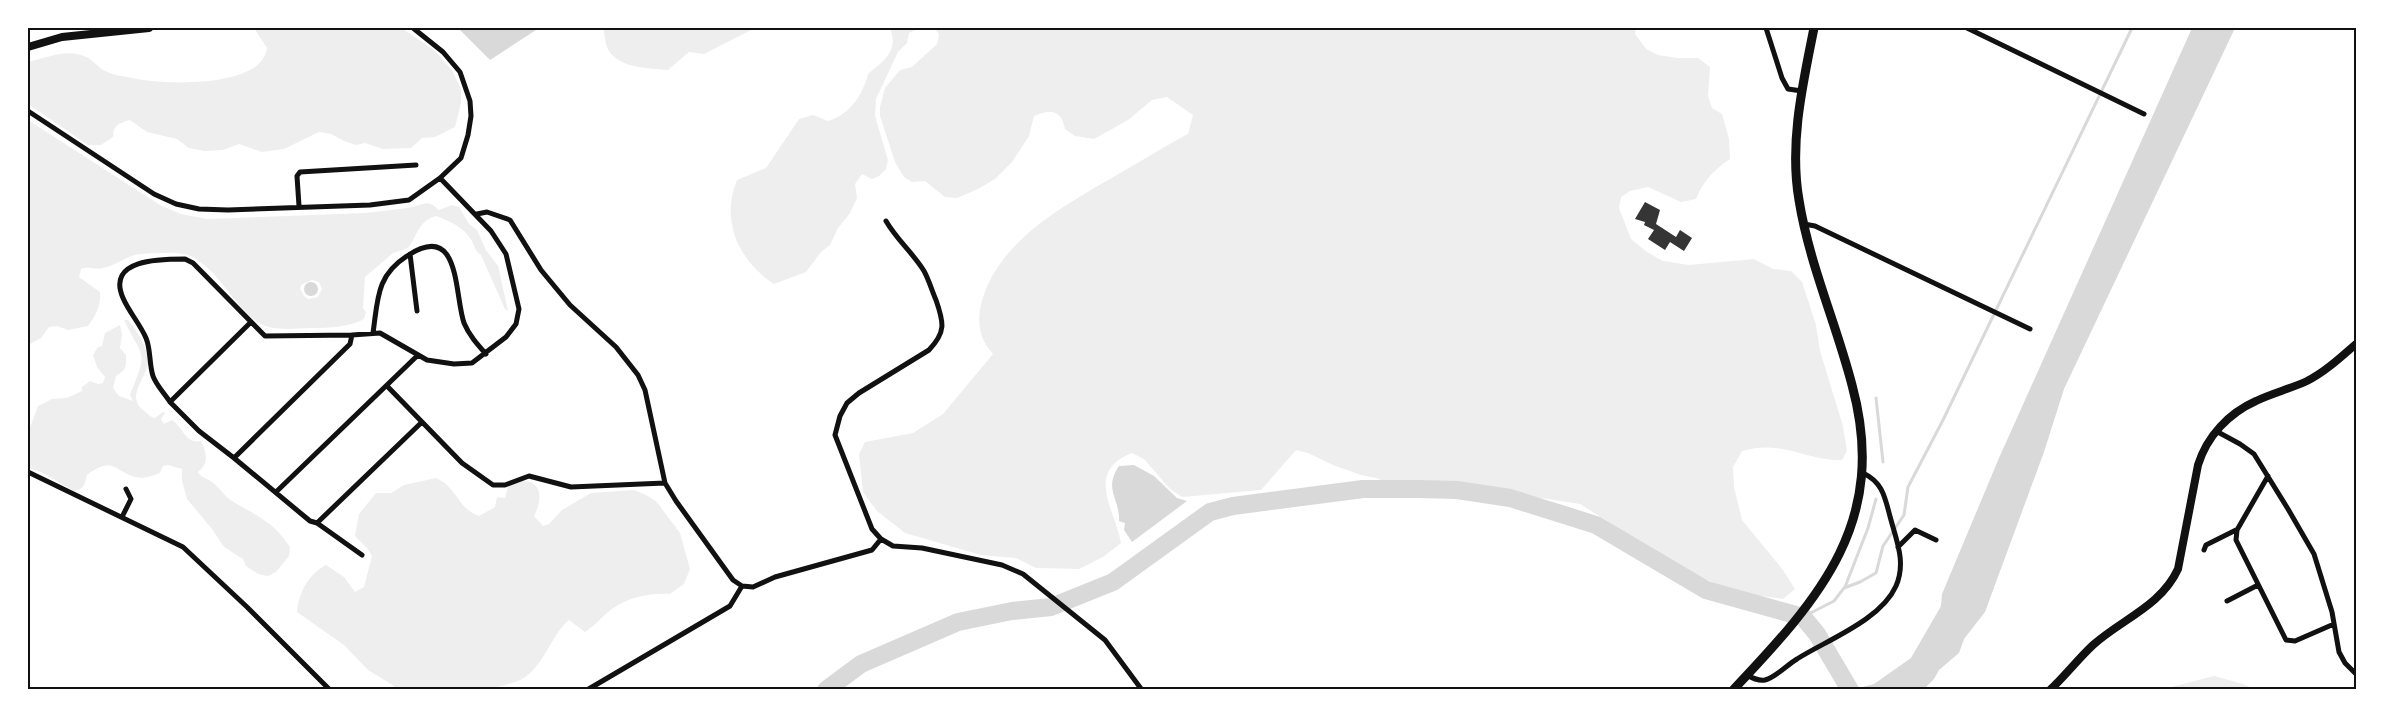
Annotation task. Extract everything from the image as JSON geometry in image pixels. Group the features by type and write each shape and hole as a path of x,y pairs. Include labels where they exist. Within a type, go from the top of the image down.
{"main road":[{"path":"29,45 62,37 149,28"},
{"path":"1733,690 1812,599 1843,549 1854,520 1863,473 1861,425 1852,385 1798,198 1796,144 1802,91 1814,28"},
{"path":"2050,690 2094,645 2148,605 2171,584 2178,569 2202,451 2216,431 2240,410 2257,400 2309,380 2356,344"}],"street":[{"path":"28,111 146,189 176,204 199,209 228,210 370,205 409,200 440,178 461,158 468,135 470,101 466,84 454,64 413,28"},
{"path":"1766,28 1782,78 1788,88 1802,91"},
{"path":"1966,28 2144,114"},
{"path":"299,206 297,176 300,172 416,165"},
{"path":"362,555 317,523 310,521 199,431 170,402 154,378 150,347 146,336 119,288 119,279 124,271 132,265 185,259 193,263 250,323 265,336 373,333 388,336 417,356 438,363 472,363 512,332 519,309 506,254 499,241 477,214 440,178"},
{"path":"477,214 487,212 510,220 541,270 570,306 616,347 638,375 646,390 665,483 733,580 742,586 753,586 775,577 872,550 881,539"},
{"path":"886,221 894,236 923,271 943,320 942,330 937,342 929,350 859,393 847,403 840,416 835,436 872,529 881,539 893,546 922,548 1012,568 1023,574 1110,646 1142,690"},
{"path":"1804,224 1815,226 2030,329"},
{"path":"373,333 378,294 383,279 394,265 410,254 424,248 435,248 451,259 464,321 471,336 486,354"},
{"path":"410,254 417,311"},
{"path":"170,402 250,323"},
{"path":"234,458 350,344 352,335"},
{"path":"276,492 417,356"},
{"path":"387,386 462,463 494,485 506,485 529,476 571,487 665,483"},
{"path":"317,523 422,422"},
{"path":"2216,431 2254,454 2314,554 2334,624 2339,652 2345,663 2356,674"},
{"path":"28,472 183,547 247,606 330,690"},
{"path":"1747,675 1755,679 1765,680 1807,652 1868,617 1890,596 1898,583 1901,569 1898,547 1880,486 1875,479 1863,473"},
{"path":"2268,476 2236,530 2236,540 2288,642 2295,642 2334,624"},
{"path":"122,517 131,499 126,489"},
{"path":"1898,547 1915,530 1936,540"},
{"path":"2204,550 2206,545 2236,530"},
{"path":"587,690 730,606 742,586"},
{"path":"2227,601 2258,586"}],"shaded area":[{"path":"254,28 403,29 434,50 452,70 461,89 461,103 455,127 435,137 422,138 411,148 383,149 365,143 356,145 331,134 319,132 284,149 262,152 239,144 223,150 205,151 189,148 177,139 147,132 130,120 117,125 113,137 101,145 88,145 28,104 28,62 58,54 70,53 86,57 105,71 113,74 142,80 184,82 229,78 247,71 261,62 267,48"},
{"path":"458,28 539,28 490,60"},
{"path":"603,28 755,28 704,54 689,52 668,70 644,68 628,64 614,57 608,49"},
{"path":"890,28 919,28 909,33 907,43 898,52 876,99 875,116 888,160 886,169 879,176 872,179 862,174 855,184 857,198 850,213 838,228 830,245 821,252 806,272 774,284 751,264 742,252 736,239 732,225 731,210 732,195 737,180 766,168 799,119 813,115 828,121 849,109 859,97 868,74 888,55 893,43"},
{"path":"935,28 1636,28 1635,34 1646,49 1658,55 1677,58 1698,58 1710,67 1708,96 1712,108 1722,114 1729,139 1730,159 1710,176 1702,186 1696,199 1681,202 1648,187 1630,191 1621,197 1619,208 1631,239 1647,252 1663,261 1689,265 1754,259 1773,269 1791,271 1802,282 1816,325 1820,351 1843,426 1847,451 1842,460 1770,447 1757,448 1742,451 1733,467 1734,487 1742,520 1783,570 1795,589 1783,599 1738,593 1690,573 1580,504 1444,483 1395,485 1361,475 1308,453 1296,450 1261,490 1182,497 1170,489 1144,459 1132,453 1118,461 1109,470 1106,481 1109,505 1121,543 1103,557 1079,569 1036,568 1016,558 981,555 905,533 877,511 863,492 859,454 865,442 913,433 943,414 993,354 982,336 979,321 980,311 991,279 1003,260 1018,243 1055,213 1095,187 1188,134 1193,115 1167,97 1152,100 1128,120 1094,139 1075,136 1065,129 1058,114 1045,112 1034,116 1029,136 1012,162 995,179 957,198 945,197 925,181 912,182 904,177 895,162 880,116 880,107 885,88 900,70 912,67 937,44 939,35"},
{"path":"2192,28 2235,28 2064,389 2044,452 1985,612 1964,639 1959,653 1939,670 1934,679 1924,689 1842,689 1823,652 1831,647 1844,670 1859,688 1874,684 1911,658 1941,606 1942,594 1999,458"},
{"path":"28,120 160,205 181,214 207,219 365,213 408,208 427,203 439,210 452,205 459,207 469,224 477,230 486,250 498,266 508,311 505,309 481,255 476,250 469,236 457,226 436,216 425,221 408,248 393,253 365,277 363,308 366,312 364,319 352,324 292,329 278,329 265,326 249,315 217,277 199,261 184,254 146,254 131,256 103,268 81,269 79,277 100,292 99,306 91,322 88,326 68,330 57,326 49,327 41,338 28,345","holes":["312,280 319,282 322,289 318,297 308,299 304,296 300,289 301,285"]},
{"path":"311,282 316,284 318,289 316,294 311,296 306,294 304,289 306,284"},
{"path":"124,320 128,320 138,334 148,356 147,368 137,392 138,404 150,416 155,418 163,412 165,413 161,419 164,424 172,420 188,438 201,441 206,458 202,469 198,472 199,474 215,484 229,499 271,525 283,538 290,547 289,556 276,572 268,576 258,574 246,566 243,559 224,547 187,499 182,481 182,469 168,465 163,466 160,473 141,478 126,474 110,466 104,466 87,475 84,486 74,491 43,473 28,467 28,433 38,406 52,399 67,398 82,391 82,387 90,381 98,384 103,383 105,377 97,367 93,355 98,347 102,346 105,333 120,325 122,335 120,348 126,355 126,366 116,376 113,388 119,396 133,401 130,395 139,370 141,356"},
{"path":"1134,465 1154,476 1177,498 1187,501 1132,542 1124,530 1125,523 1119,521 1112,481 1119,466"},
{"path":"436,478 449,487 466,508 479,516 495,507 497,497 505,498 508,487 516,480 532,483 538,489 539,494 539,503 534,516 543,526 549,524 562,510 591,493 634,490 656,501 680,533 690,569 684,584 670,594 647,595 625,601 612,609 585,632 569,620 558,632 534,669 516,682 484,689 396,689 368,670 344,645 297,612 298,605 302,591 309,579 326,565 344,577 355,592 364,587 372,556 355,536 359,514 376,493 391,493 404,485"},
{"path":"2214,676 2254,689 2164,689"}],"building":[{"path":"1645,202 1660,210 1656,224 1676,237 1680,230 1692,238 1684,251 1670,242 1665,250 1648,239 1654,230 1644,225 1645,222 1635,219"}],"waterway":[{"path":"1803,617 1834,601 1844,588 1876,573 1883,546 1904,515 1908,487 1943,420 2132,28"},
{"path":"1876,398 1883,462"},
{"path":"826,690 861,664 958,622 1012,611 1051,607 1113,582 1210,512 1233,506 1363,489 1457,490 1510,498 1596,525 1706,590 1803,617 1817,634 1850,690"},
{"path":"1845,587 1868,528 1876,499"}]}
